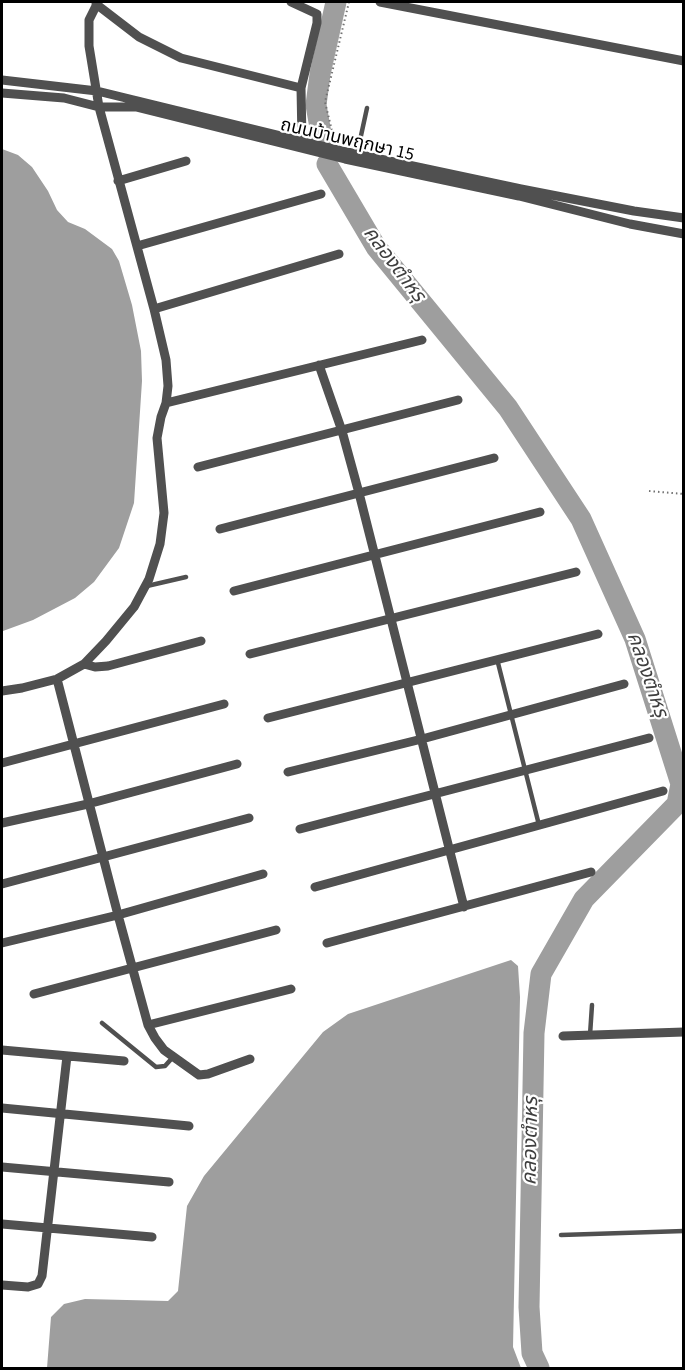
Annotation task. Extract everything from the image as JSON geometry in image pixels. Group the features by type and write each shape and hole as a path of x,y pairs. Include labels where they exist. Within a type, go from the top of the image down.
{"street":[{"path":"291,2 317,14 317,23 301,88 302,141"},
{"path":"380,2 684,61"},
{"path":"2,691 57,679 84,664 134,607 160,544 164,513 157,438 168,386 166,360 99,107 89,46 89,20 97,3 139,37 181,58 301,88"},
{"name":"ถนนบ้านพฤกษา 15","path":"2,80 98,90 334,149 634,211 684,218"},
{"name":"ถนนบ้านพฤกษา 15","path":"2,93 64,99 99,107 136,107 345,159 519,196 630,224 684,234"},
{"path":"118,181 186,162"},
{"path":"137,246 321,194"},
{"path":"630,224 634,211"},
{"path":"154,309 339,254"},
{"path":"166,403 422,340"},
{"path":"319,365 342,431 359,493 464,907"},
{"path":"198,467 458,400"},
{"path":"220,529 494,458"},
{"path":"234,591 540,512"},
{"path":"250,654 576,572"},
{"path":"268,718 598,634"},
{"path":"84,664 95,667 108,666 201,641"},
{"path":"57,679 75,744 88,804 148,1025 164,1050 199,1075 250,1059"},
{"path":"288,772 422,739 624,684"},
{"path":"2,764 224,704"},
{"path":"300,829 649,738"},
{"path":"2,823 88,804 237,764"},
{"path":"315,887 663,791"},
{"path":"2,884 249,818"},
{"path":"327,943 591,872"},
{"path":"2,943 118,915 263,874"},
{"path":"34,993 276,930"},
{"path":"148,1025 291,989"},
{"path":"562,1036 684,1032"},
{"path":"2,1050 124,1061"},
{"path":"2,1285 28,1287 38,1284 42,1276 67,1056"},
{"path":"2,1108 189,1125"},
{"path":"2,1167 169,1182"},
{"path":"2,1224 152,1237"}],"lane":[{"path":"357,154 367,108"},
{"path":"144,587 186,577"},
{"path":"497,659 540,826"},
{"path":"590,1035 592,1005"},
{"path":"102,1023 156,1067 165,1066 173,1058"},
{"path":"561,1235 684,1231"}],"path":[{"path":"334,149 325,102 349,2"},
{"path":"649,491 684,494"}],"shaded area":[{"path":"2,149 18,155 32,167 57,210 68,222 85,229 112,249 119,261 132,305 141,351 142,381 134,503 119,548 94,582 75,598 33,620 3,631 2,630"},
{"path":"511,960 518,966 520,997 513,1347 521,1368 47,1368 51,1317 64,1304 85,1299 168,1301 178,1291 187,1206 204,1176 323,1032 348,1014"}],"waterway":[{"name":"คลองตำหรุ","path":"322,139 316,105 320,74 336,2"},
{"name":"คลองตำหรุ","path":"327,164 376,247 508,408 581,519 635,639 681,784 677,804 584,899 541,974 534,1033 529,1307 532,1353 539,1368"}]}
